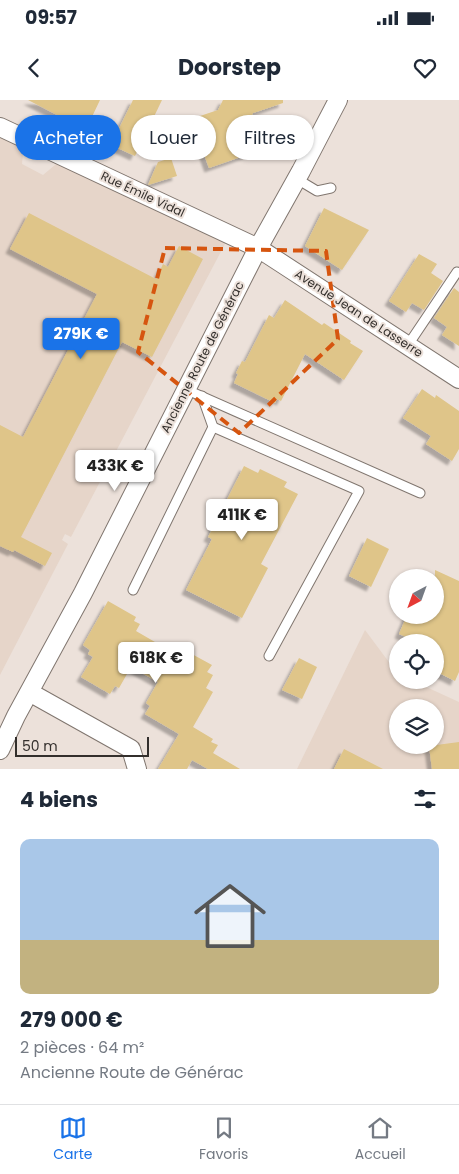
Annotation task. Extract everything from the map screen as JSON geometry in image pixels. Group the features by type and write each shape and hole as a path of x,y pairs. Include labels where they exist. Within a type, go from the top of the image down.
{"street":[{"name":"Ancienne Route de Générac","path":"0,750 33,694 185,389 338,100"},
{"name":"Rue Émile Vidal","path":"0,127 258,248"},
{"name":"Avenue Jean de Lasserre","path":"258,248 459,379"},
{"path":"33,694 131,749 137,769"}],"lane":[{"path":"297,179 317,191 331,188"},
{"path":"408,345 457,272"},
{"path":"185,389 420,493"},
{"path":"133,590 212,427 202,396"},
{"path":"212,427 359,491 269,656"}],"highlighted area":[{"path":"165,248 326,251 338,339 239,433 138,352"}],"shaded area":[{"path":"0,133 15,140 15,160 22,160 22,164 43,175 61,160 227,240 71,537 65,534 62,540 68,544 0,675"},
{"path":"365,630 389,662 389,689 431,689 459,702 459,769 297,769"}],"building":[{"path":"28,100 100,100 93,115 57,115"},
{"path":"133,100 162,100 155,115 131,115 131,154 121,150 121,125"},
{"path":"223,100 283,100 283,103 253,113 252,115 226,115 226,160 232,160 209,168 206,160 216,160 216,115 203,115 218,110"},
{"path":"172,160 177,176 148,185 158,162"},
{"path":"324,208 369,230 342,270 305,246"},
{"path":"29,213 156,279 163,264 168,267 179,246 203,259 152,357 122,342 21,537 52,553 45,566 14,550 13,552 0,546 0,425 23,437 97,294 10,249"},
{"path":"419,254 437,264 431,273 443,281 424,310 412,303 406,312 389,301"},
{"path":"454,288 459,292 459,346 442,335 447,327 434,318"},
{"path":"285,300 322,325 324,323 363,351 344,380 305,354 281,401 277,399 275,403 234,383 238,374 236,373 242,361 245,362 269,315 274,318"},
{"path":"422,389 435,398 436,395 459,411 459,449 452,461 426,444 431,436 403,418"},
{"path":"244,466 258,473 260,469 287,482 284,487 298,494 261,564 268,568 242,618 186,590 212,539 208,537"},
{"path":"367,538 389,549 371,587 349,576"},
{"path":"444,574 459,581 459,672 455,681 444,676 444,634 399,634 403,624 444,624"},
{"path":"108,601 136,617 134,621 140,624 136,631 186,660 190,653 212,665 207,672 213,675 206,688 213,692 193,727 213,739 211,742 218,745 213,753 240,769 208,769 192,760 187,769 158,769 179,734 145,714 150,706 146,703 158,682 131,667 119,688 115,686 110,694 81,677 93,657 88,654 90,650 83,645"},
{"path":"299,658 317,667 302,699 282,690"},
{"path":"459,742 459,769 432,769 430,754 444,754 444,744"},
{"path":"344,749 383,769 334,769"}]}
